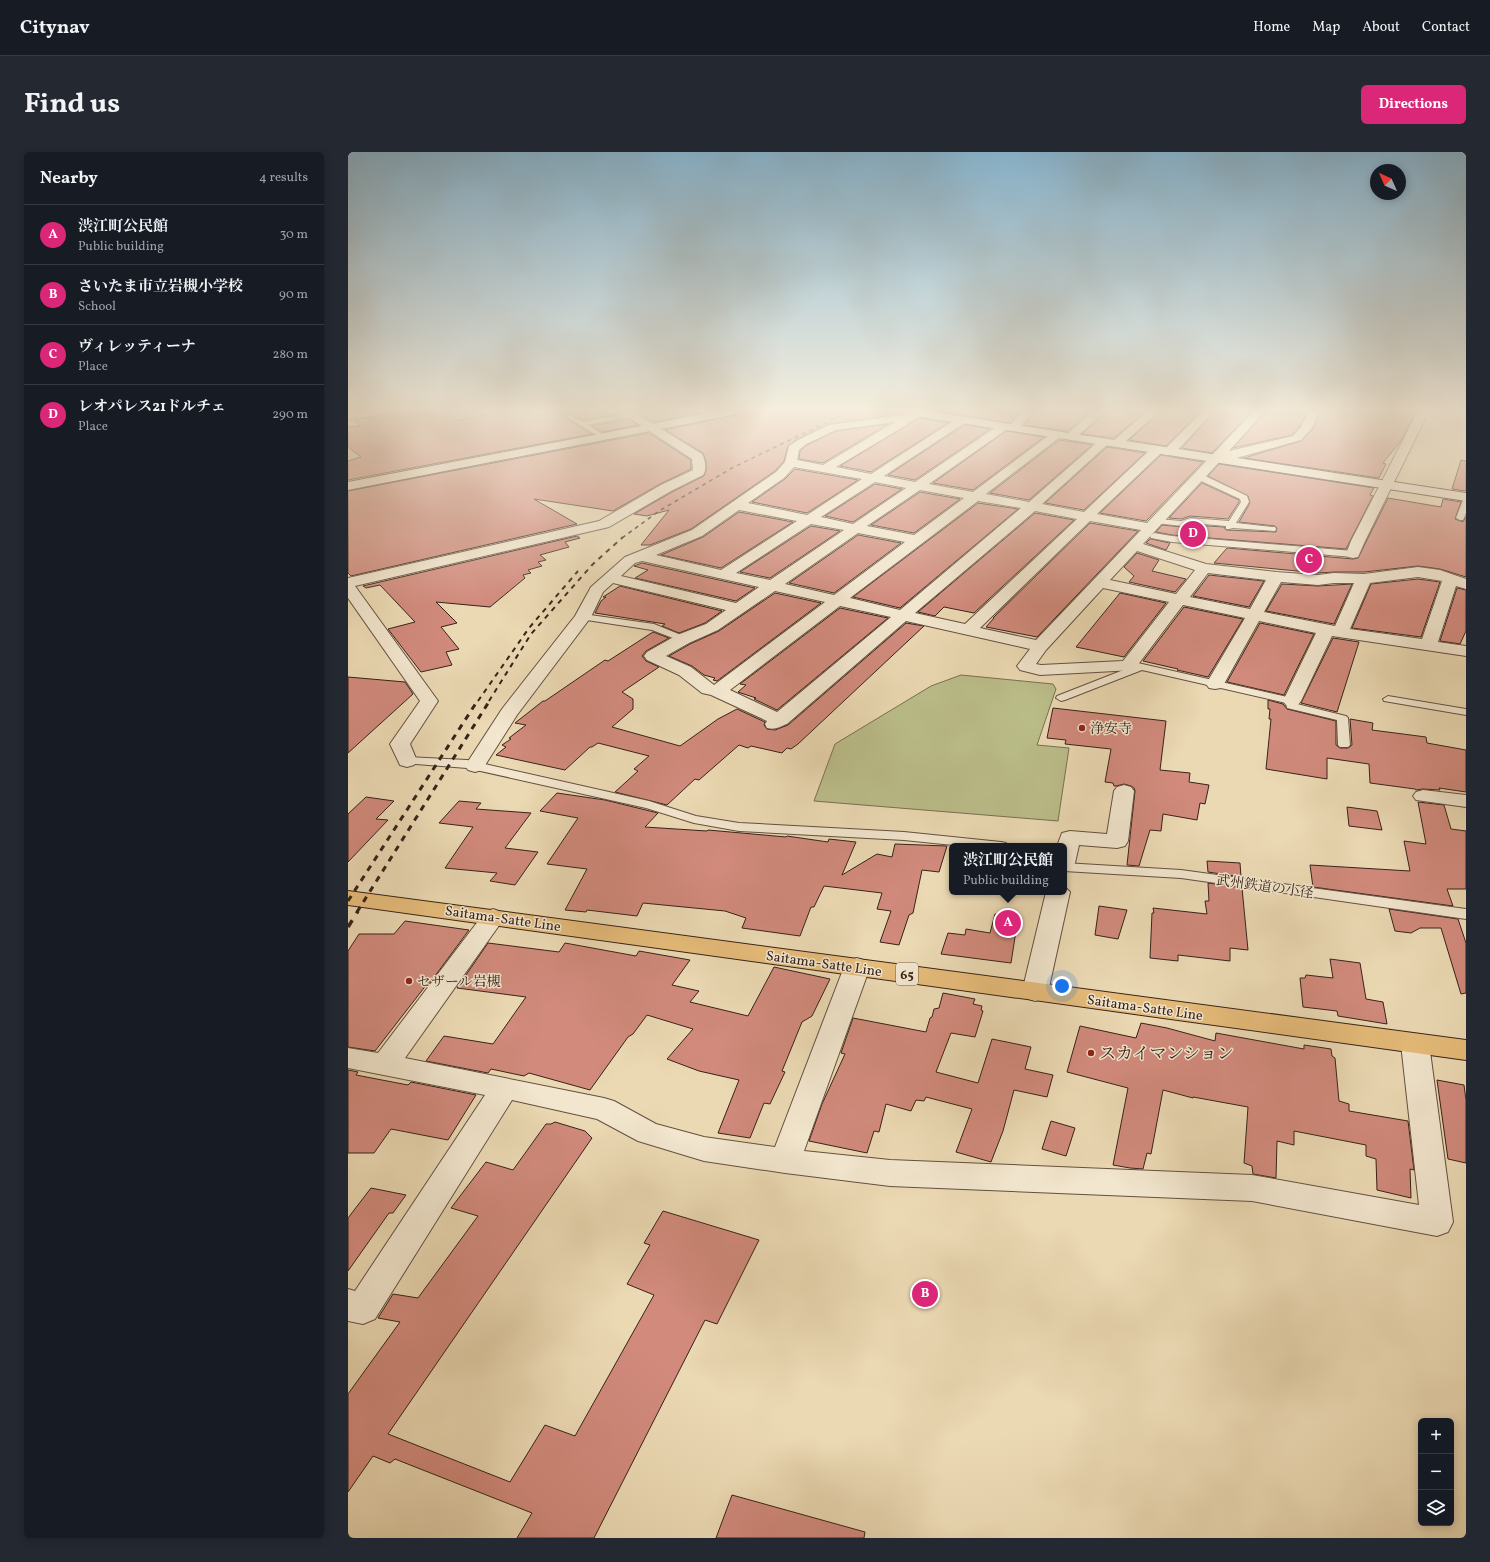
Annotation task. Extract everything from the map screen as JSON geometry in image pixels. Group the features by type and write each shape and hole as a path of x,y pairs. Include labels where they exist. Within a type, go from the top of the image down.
{"main road":[{"name":"Saitama-Satte Line","path":"348,898 1466,1050"}],"street":[{"path":"348,486 402,476"},
{"path":"348,583 604,524 666,488 691,476"},
{"path":"475,766 509,713 583,617 596,590 630,560 697,533 779,476"},
{"path":"861,476 973,497 1155,528"},
{"path":"723,575 878,476"},
{"path":"933,476 712,627 683,639 653,656 685,671 708,689 717,691 777,722 1031,507 1070,476"},
{"path":"717,691 1002,476"},
{"path":"968,630 1087,517 1135,476"},
{"path":"1198,476 1155,528 1135,546 1040,646 1026,666 1040,670 1135,666 1180,600 1204,568"},
{"path":"1331,476 1466,497"},
{"path":"1353,554 1358,541 1393,476"},
{"path":"736,505 916,540"},
{"path":"1135,546 1204,568 1276,577 1318,580 1334,578 1364,579 1418,572 1459,581 1428,645"},
{"path":"641,556 1040,646"},
{"path":"1215,684 1256,616 1276,577"},
{"path":"610,578 740,608"},
{"path":"1292,701 1364,579"},
{"path":"1100,583 1333,632 1466,651"},
{"path":"348,587 429,701 400,744 407,761"},
{"path":"1067,850 1070,838 1117,841 1124,791"},
{"path":"1423,796 1466,801"},
{"path":"1035,992 1057,895"},
{"path":"385,1065 493,917"},
{"path":"785,1161 857,967"},
{"path":"348,1058 505,1088 604,1109 648,1133 704,1149 785,1161 890,1173 1252,1188 1437,1222 1414,1044"},
{"path":"348,1305 362,1308 505,1088"}],"lane":[{"path":"1198,476 1244,498 1245,502 1230,525"},
{"path":"1460,518 1466,502"},
{"path":"1155,528 1182,524 1190,520 1272,529"},
{"path":"1155,528 1172,539 1353,554"},
{"path":"583,617 654,627 683,639"},
{"path":"1061,698 1135,666 1292,701 1291,706 1342,718 1344,745"},
{"path":"1388,699 1466,712"},
{"path":"407,761 467,764 649,805 694,819 739,827 904,836 972,843"},
{"name":"武州鉄道の小径","path":"1067,858 1466,914"}],"green space":[{"path":"961,675 1053,684 1056,689 1037,745 1069,748 1058,821 814,801 835,744 931,686"}],"building":[{"path":"348,476 371,476 348,480"},
{"path":"428,476 677,476 613,511 534,499 577,524 351,576 348,573 348,491"},
{"path":"704,476 768,476 691,529 650,545 641,545 669,510 647,516 634,514 672,492"},
{"path":"788,476 833,476 858,480 807,513 752,502"},
{"path":"892,476 921,476 915,480"},
{"path":"943,476 992,476 973,490 933,483"},
{"path":"1013,476 1057,476 1029,500 990,493"},
{"path":"1075,476 1121,476 1084,510 1045,503"},
{"path":"1139,476 1190,476 1146,521 1100,513"},
{"path":"1208,476 1294,476 1374,488 1370,495 1373,496 1346,549 1172,535 1156,532 1162,525 1182,527 1191,525 1224,527 1226,530 1276,532 1277,528 1275,526 1239,522 1250,503 1248,496"},
{"path":"1363,476 1380,476 1379,478"},
{"path":"1456,476 1466,476 1466,491 1452,489"},
{"path":"1202,483 1239,500 1228,519 1190,516 1181,519 1169,518"},
{"path":"875,484 902,489 853,522 825,516"},
{"path":"920,492 960,499 914,533 871,525"},
{"path":"1388,498 1441,507 1443,499 1461,502 1455,519 1463,522 1466,517 1466,577 1440,569 1418,566 1364,572 1318,573 1214,563 1227,548 1353,559 1358,558"},
{"path":"978,503 1018,509 900,608 853,597"},
{"path":"739,512 793,522 721,568 661,555 703,537"},
{"path":"1035,513 1074,520 974,613 944,607 935,616 918,612"},
{"path":"1090,523 1138,531 1037,637 986,627 993,618"},
{"path":"811,526 840,531 770,578 740,572"},
{"path":"858,535 901,543 834,593 789,583"},
{"path":"577,536 580,538 565,542 569,547 540,555 546,560 538,562 542,566 528,570 531,573 523,575 525,578 490,607 436,602 457,623 441,627 459,649 446,652 452,665 421,672 388,629 415,622 380,585 366,588 363,586"},
{"path":"1150,539 1170,543 1166,550 1146,543"},
{"path":"1137,553 1159,560 1152,571 1186,579 1175,592 1129,582 1134,576 1124,567"},
{"path":"642,563 755,588 736,601 635,578 648,570 634,566"},
{"path":"1209,575 1264,581 1249,607 1193,596"},
{"path":"1418,579 1440,582 1421,637 1352,628 1371,584"},
{"path":"1282,584 1318,586 1352,584 1334,624 1266,611"},
{"path":"620,586 722,611 705,623 679,633 662,626 665,624 595,613 601,601 606,597 603,597"},
{"path":"1457,588 1466,590 1466,631 1460,644 1440,641"},
{"path":"775,593 821,603 717,681 713,680 715,678 704,675 692,666 669,656 690,644 719,631"},
{"path":"1120,593 1166,603 1124,657 1076,647"},
{"path":"1184,607 1243,619 1208,677 1143,661"},
{"path":"840,608 888,618 777,710 754,699 756,698 738,692 746,685 740,684"},
{"path":"906,623 924,626 798,744 791,749 787,748 782,753 751,746 748,748 739,745 699,780 695,779 667,805 615,792 638,771 634,769 649,756 598,743 590,747 565,770 496,755 506,747 502,745 511,739 509,738 526,725 515,723 543,701 605,660 608,661 653,632 669,638 646,651 642,656 646,661 659,667 622,692 633,699 633,709 612,727 680,746 718,719 737,709 765,722 764,725 767,729 775,730 788,725"},
{"path":"1260,623 1314,634 1284,695 1227,682"},
{"path":"1333,638 1359,642 1337,712 1301,703"},
{"path":"348,677 405,682 413,694 348,753"},
{"path":"1268,700 1283,704 1287,709 1336,721 1336,745 1340,748 1348,748 1352,745 1350,719 1373,723 1372,730 1426,737 1427,743 1466,750 1466,792 1439,788 1440,790 1416,790 1370,783 1369,764 1327,758 1327,779 1266,769 1271,719 1269,719 1270,709 1268,709"},
{"path":"1053,708 1166,721 1160,770 1190,773 1189,782 1209,785 1205,804 1200,803 1197,820 1163,814 1161,831 1150,830 1139,866 1127,865 1135,791 1134,788 1124,784 1114,786 1113,783 1105,782 1111,749 1065,744 1066,740 1047,738"},
{"path":"557,793 605,800 658,813 645,827 787,836 828,842 829,839 856,842 842,875 877,854 892,857 895,844 947,846 939,872 922,870 913,913 909,915 899,945 880,942 891,911 877,909 882,893 824,886 814,907 811,907 800,936 742,928 746,918 725,911 643,903 637,916 587,910 586,912 565,910 587,869 547,864 578,818 540,811"},
{"path":"366,797 394,801 376,819 388,820 348,862 348,814"},
{"path":"459,801 481,803 476,809 531,813 505,848 538,852 515,885 490,881 497,873 445,868 473,827 439,823"},
{"path":"1418,802 1444,805 1451,829 1466,831 1466,889 1447,889 1453,906 1313,887 1310,865 1410,871 1404,841 1426,844"},
{"path":"1347,807 1377,811 1382,830 1349,826"},
{"path":"1207,861 1240,863 1241,877 1208,872"},
{"path":"1208,883 1242,888 1248,950 1230,948 1230,961 1178,955 1178,961 1150,958 1152,913 1154,913 1153,908 1207,914 1205,901 1209,901"},
{"path":"1099,906 1127,910 1118,939 1095,935"},
{"path":"1389,909 1458,919 1466,943 1466,993 1461,994 1441,928 1420,928 1411,933 1395,931"},
{"path":"995,914 1018,918 1011,963 941,954 948,933 965,935 966,929 990,933"},
{"name":"セザール岩槻","path":"405,921 469,930 429,984 427,984 375,1051 348,1047 348,951 359,934 394,934"},
{"path":"488,943 559,952 565,943 636,956 639,951 690,960 672,985 699,991 690,1002 748,1016 774,967 830,979 812,1016 802,1022 782,1071 785,1072 770,1104 764,1103 750,1138 718,1133 739,1080 699,1071 667,1059 693,1029 647,1015 633,1034 628,1037 590,1090 529,1073 524,1076 491,1069 488,1073 426,1061 444,1036 493,1044 526,997 457,988"},
{"path":"1330,959 1360,963 1366,999 1383,1002 1387,1024 1338,1016 1337,1011 1303,1007 1300,978 1305,978 1306,975 1333,978"},
{"path":"943,993 975,999 973,1004 982,1006 981,1010 983,1011 975,1037 951,1033 936,1072 978,1083 992,1039 1031,1047 1025,1069 1053,1075 1047,1097 1014,1090 1003,1131 991,1162 956,1152 972,1109 926,1097 924,1101 916,1100 911,1111 886,1104 879,1132 874,1131 867,1153 809,1141 822,1104 845,1054 841,1053 853,1018 926,1032 934,1009 939,1008"},
{"path":"1141,1023 1167,1028 1215,1041 1216,1033 1304,1049 1304,1045 1331,1049 1332,1056 1335,1058 1339,1101 1349,1104 1349,1111 1408,1121 1414,1170 1410,1169 1411,1198 1377,1190 1376,1159 1366,1156 1366,1145 1294,1131 1294,1145 1277,1141 1276,1178 1253,1174 1252,1166 1244,1163 1248,1107 1193,1098 1163,1090 1151,1154 1147,1153 1143,1169 1113,1165 1128,1088 1067,1072 1080,1026 1136,1038"},
{"path":"348,1070 358,1072 356,1075 408,1085 411,1082 476,1095 448,1140 391,1129 374,1153 348,1153"},
{"path":"1437,1080 1464,1085 1466,1100 1466,1163 1448,1159"},
{"path":"1051,1121 1075,1128 1066,1156 1042,1149"},
{"path":"555,1122 585,1131 592,1138 388,1434 510,1482 545,1425 575,1436 654,1295 627,1284 650,1245 644,1243 663,1211 759,1240 717,1324 705,1320 594,1538 517,1538 532,1513 395,1459 390,1463 373,1456 348,1492 348,1394 400,1322 378,1318 393,1294 418,1298 478,1216 451,1208 486,1162 513,1170 546,1124"},
{"path":"371,1188 406,1195 393,1213 389,1213 348,1271 348,1218"},
{"path":"732,1495 865,1532 864,1538 716,1538"}],"railway":[{"path":"622,538 659,511 719,476"},
{"path":"489,701 531,634 593,564 623,537"},
{"path":"478,701 529,628 578,571"},
{"path":"348,901 478,700"},
{"path":"357,912 490,700"},
{"path":"348,927 358,911"}],"place":[{"name":"レオパレス21ドルチェ","path":"1193,534"},
{"name":"ヴィレッティーナ","path":"1309,560"},
{"name":"浄安寺","path":"1082,728"},
{"name":"渋江町公民館","path":"1008,923"},
{"name":"セザール岩槻","path":"409,981"},
{"name":"スカイマンション","path":"1091,1053"},
{"name":"さいたま市立岩槻小学校","path":"925,1294"}]}
